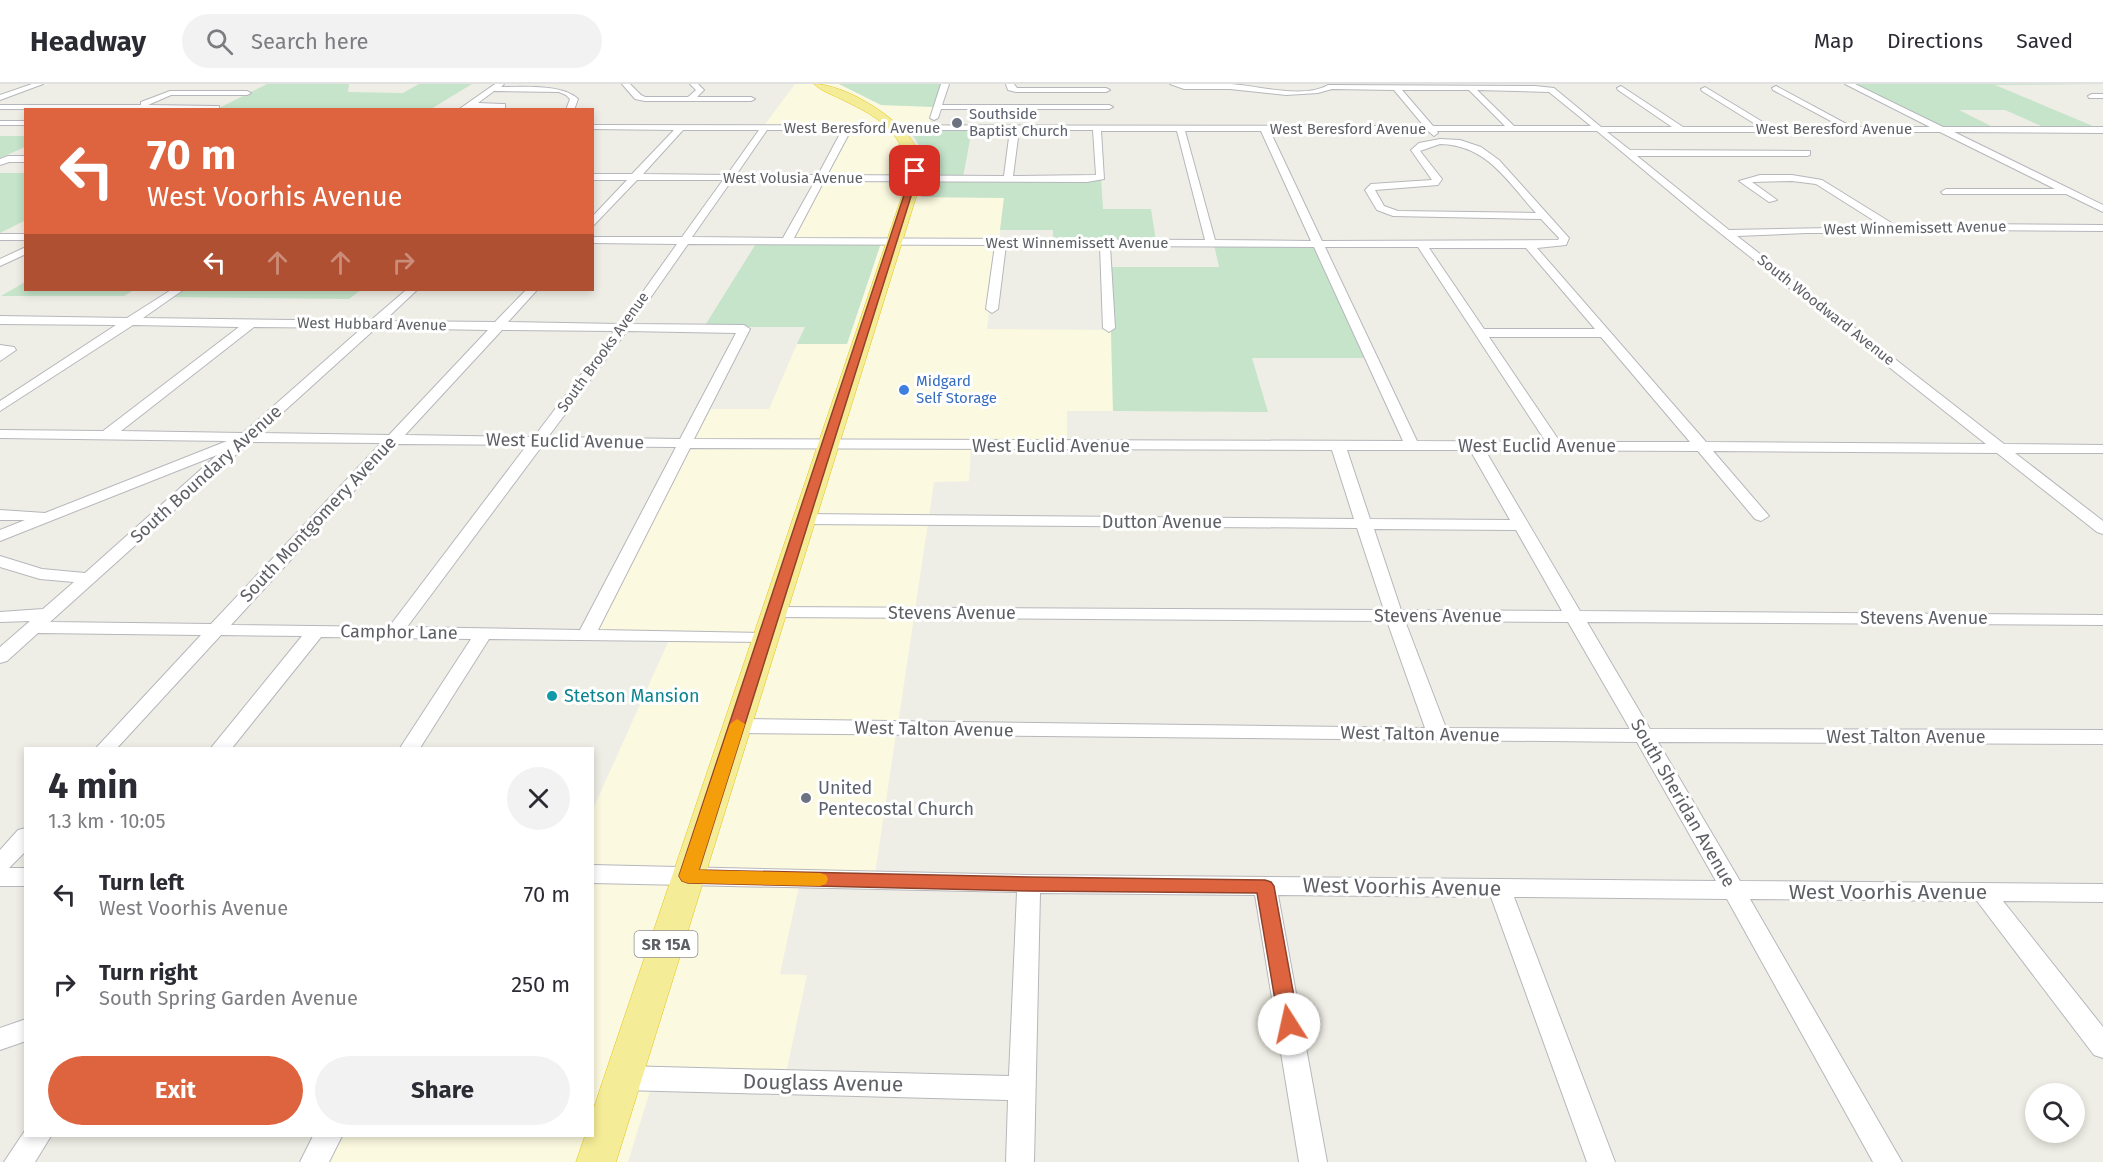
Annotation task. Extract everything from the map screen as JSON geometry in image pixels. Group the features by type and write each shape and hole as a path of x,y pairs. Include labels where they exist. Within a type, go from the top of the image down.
{"highway":[{"name":"SR 15A","path":"596,1162 915,178 912,151 906,139 895,128 873,111 819,84"}],"street":[{"path":"0,98 39,84"},
{"path":"466,107 500,84"},
{"path":"626,84 638,97 645,99 752,98 745,107"},
{"path":"690,99 700,90 694,84"},
{"path":"931,128 945,84"},
{"path":"1010,84 1011,88 1016,90 1106,87 1110,128"},
{"path":"1174,84 1184,87 1245,86 1261,91 1315,91 1328,89 1327,86 1470,87 1512,129"},
{"path":"1849,84 2103,209"},
{"path":"1394,86 1441,141"},
{"name":"South Woodward Avenue","path":"1470,87 1551,90 1727,233 2102,527"},
{"path":"1621,88 1681,129"},
{"path":"1776,88 1852,129"},
{"path":"492,89 564,91 574,99 571,108"},
{"path":"1704,89 1770,129"},
{"path":"136,107 170,93 248,93 216,108"},
{"path":"2092,96 2103,96"},
{"path":"466,107 502,106"},
{"path":"0,107 175,108"},
{"path":"938,107 1109,107"},
{"path":"729,127 739,115"},
{"path":"0,123 24,121"},
{"name":"West Beresford Avenue","path":"594,127 2103,130"},
{"path":"594,222 681,127"},
{"name":"South Brooks Avenue","path":"394,632 623,328 765,128"},
{"path":"787,241 848,128"},
{"path":"1008,178 1015,128"},
{"name":"West Volusia Avenue","path":"594,177 1101,177 1097,128"},
{"path":"1180,128 1211,243"},
{"path":"1264,128 1413,446"},
{"path":"1441,141 1476,148 1489,156 1544,216 1408,216 1385,212 1380,208 1370,190 1371,187 1435,183 1437,179 1415,150 1423,144 1441,141"},
{"path":"1627,153 1807,153"},
{"path":"0,162 8,159 24,159"},
{"path":"1772,200 1744,181 1760,178 1791,178 1819,182 1896,230"},
{"path":"1946,192 2069,192"},
{"name":"West Winnemissett Avenue","path":"594,240 1529,245 1562,243 1564,238 1544,216"},
{"name":"West Winnemissett Avenue","path":"1727,233 1943,230 1968,227 2103,228"},
{"path":"0,237 24,237"},
{"path":"992,309 1000,242"},
{"path":"1105,243 1109,328"},
{"path":"1421,244 1556,446"},
{"path":"1529,245 1761,516"},
{"path":"0,263 24,251"},
{"path":"0,407 176,291"},
{"name":"South Boundary Avenue","path":"0,657 411,291"},
{"name":"South Montgomery Avenue","path":"107,747 531,291"},
{"name":"West Hubbard Avenue","path":"0,320 744,329 685,443"},
{"path":"106,436 251,323"},
{"path":"1480,333 1604,333"},
{"path":"0,348 10,350 0,357"},
{"name":"West Euclid Avenue","path":"0,434 827,445 2103,449"},
{"path":"0,536 247,439"},
{"path":"586,635 685,443"},
{"path":"1338,445 1394,615 1438,735"},
{"name":"South Sheridan Avenue","path":"1475,446 1734,891 1888,1162"},
{"path":"0,515 47,516"},
{"name":"Dutton Avenue","path":"803,519 1520,525"},
{"path":"0,561 40,574 89,578"},
{"path":"0,618 49,614"},
{"name":"Stevens Avenue","path":"769,625 1394,615 2103,620"},
{"name":"Camphor Lane","path":"33,627 586,635 769,625"},
{"path":"222,747 316,631"},
{"path":"412,747 483,634"},
{"name":"West Talton Avenue","path":"737,726 1438,735 2103,737"},
{"path":"0,864 24,838"},
{"name":"West Voorhis Avenue","path":"594,874 1029,884 2103,893"},
{"path":"0,877 24,877"},
{"path":"1020,1162 1029,884"},
{"path":"1265,886 1313,1162"},
{"path":"1499,888 1601,1162"},
{"path":"1983,892 2103,1047"},
{"path":"0,1039 24,1031"},
{"name":"Douglass Avenue","path":"623,1078 1023,1088"},
{"path":"18,1162 36,1137"},
{"path":"314,1162 327,1137"}],"shaded area":[{"path":"795,84 816,84 862,108 891,127 763,127"},
{"path":"822,84 839,84 881,105 935,107 928,127 897,127 867,107"},
{"path":"850,128 893,128 898,134 912,177 825,177"},
{"path":"824,179 911,179 891,240 794,240"},
{"path":"918,179 926,179 922,197 1004,198 999,241 898,240"},
{"path":"881,243 890,243 823,442 691,440 708,409 769,409 797,344 847,344"},
{"path":"897,243 997,244 987,329 1111,330 1113,411 1067,411 1067,442 833,442"},
{"path":"689,445 821,448 760,633 594,631"},
{"path":"971,447 969,481 934,482 929,517 810,516 831,448"},
{"path":"808,523 928,524 915,609 781,608"},
{"path":"778,616 914,617 898,724 745,721"},
{"path":"669,640 757,642 682,870 594,867 594,807"},
{"path":"742,731 896,734 875,874 698,870"},
{"path":"594,881 678,883 586,1162 324,1162 337,1137 594,1137"},
{"path":"694,883 799,886 780,974 807,975 786,1073 635,1069"},
{"path":"629,1087 651,1088 628,1162 605,1162"}],"green space":[{"path":"267,84 349,84 348,92 403,93 419,84 472,84 433,108 219,108"},
{"path":"839,84 943,84 935,107 881,105"},
{"path":"1852,84 2103,84 1995,85 2100,129 2048,129 2005,110 1959,110 1997,129 1946,129"},
{"path":"909,129 972,129 963,177 927,177 925,155"},
{"path":"0,136 24,136 24,147 0,158"},
{"path":"0,173 24,173 24,221 0,233"},
{"path":"1101,178 1103,209 1151,209 1156,242 1053,241 1053,230 1000,230 1004,198 921,197 926,179"},
{"path":"757,242 881,243 847,344 797,344 805,327 704,327"},
{"path":"1214,245 1314,245 1366,358 1252,358 1268,412 1113,411 1110,267 1219,267"},
{"path":"24,283 24,291 132,291 124,296 1,296"},
{"path":"181,291 360,291 349,299 171,297"}],"slow traffic":[{"path":"737,724 688,876 820,879"}],"place":[{"name":"Southside Baptist Church","path":"957,123"},
{"name":"Midgard Self Storage","path":"904,390"},
{"name":"Stetson Mansion","path":"552,696"},
{"name":"United Pentecostal Church","path":"806,798"}],"route":[{"path":"915,171 912,188 688,876 1029,884 1265,886 1289,1024"}]}
